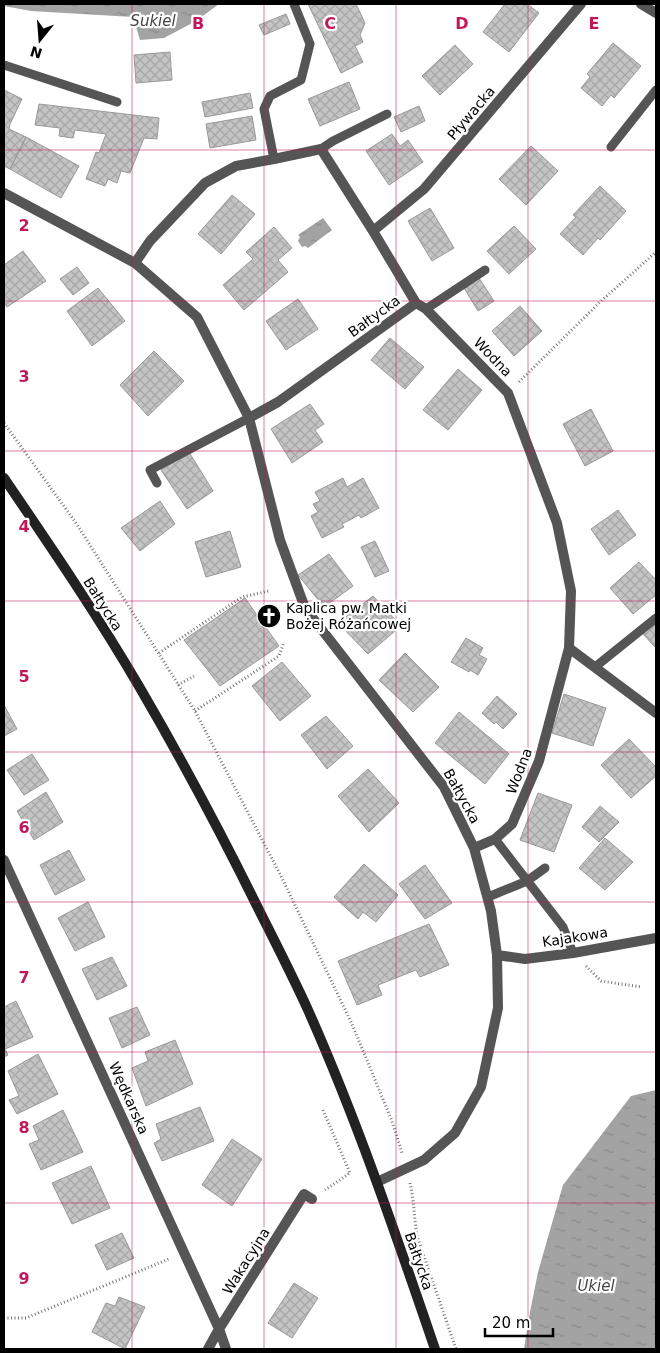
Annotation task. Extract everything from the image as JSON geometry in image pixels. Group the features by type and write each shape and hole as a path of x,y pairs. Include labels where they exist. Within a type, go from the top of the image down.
{"main road":[{"name":"Bałtycka","path":"4,478 56,555 139,687 218,828 307,1009 344,1096 377,1182 435,1349"}],"street":[{"name":"Pływacka","path":"373,231 424,189 581,4"},
{"path":"641,4 656,13"},
{"path":"135,262 150,241 206,183 236,166 274,160 321,149 416,303"},
{"name":"Bałtycka","path":"4,193 135,262 197,317 249,418 280,540 305,608 444,787 474,848 488,897 497,955 498,1008 481,1087 455,1132 424,1160 377,1182"},
{"name":"Bałtycka","path":"249,418 278,402 416,303"},
{"name":"Wodna","path":"416,303 426,308 508,393 557,523 571,590 569,648 539,761 512,824 495,839 474,848"},
{"path":"569,648 656,713"},
{"name":"Wędkarska","path":"4,860 219,1329 226,1349"},
{"name":"Kajakowa","path":"497,955 525,959 573,953 656,938"},
{"name":"Wakacyjna","path":"208,1349 304,1194 312,1199"}],"lane":[{"path":"274,160 264,109 270,96 301,80 310,44 294,4"},
{"path":"4,65 117,102"},
{"path":"611,147 656,90"},
{"path":"321,149 387,114"},
{"path":"426,308 485,270"},
{"path":"157,483 150,470 249,418"},
{"path":"595,667 656,618"},
{"path":"495,839 563,927 573,953"},
{"path":"488,897 527,881 545,868"}],"path":[{"path":"508,393 599,303 656,252"},
{"path":"158,654 242,597 268,591"},
{"path":"195,712 279,656 284,642"},
{"path":"178,685 194,676"},
{"path":"573,953 601,980 642,987"},
{"path":"312,1199 350,1173 323,1110"},
{"path":"4,1318 26,1318 184,1253"}],"water":[{"name":"Sukiel","path":"4,4 219,4 196,21 164,38 140,40 133,17 31,11 4,6"},
{"path":"323,218 332,230 308,248 302,247 298,241 300,237 298,235"},
{"name":"Ukiel","path":"656,1090 656,1349 524,1349 538,1272 563,1185 631,1096"}],"building":[{"path":"308,4 356,4 365,23 360,35 363,42 355,46 363,62 341,73"},
{"path":"505,4 527,4 539,13 509,52 483,32"},
{"path":"286,14 290,24 264,35 259,25"},
{"path":"613,43 641,66 614,98 611,95 602,106 581,88 590,77 587,74"},
{"path":"455,45 473,64 440,95 422,76"},
{"path":"170,52 172,80 136,83 134,55"},
{"path":"349,82 360,109 320,126 308,99"},
{"path":"4,90 22,99 9,129 26,137 10,169 4,166"},
{"path":"250,93 253,108 205,117 202,102"},
{"path":"39,104 159,118 157,139 144,138 130,173 121,171 117,183 108,179 105,186 86,179 96,152 99,153 106,134 75,130 73,138 59,136 60,128 35,125"},
{"path":"419,106 425,121 401,132 394,117"},
{"path":"252,116 256,140 210,148 206,124"},
{"path":"392,134 400,146 408,140 423,162 389,185 366,151"},
{"path":"26,137 79,166 61,198 10,169"},
{"path":"531,146 558,171 526,205 499,179"},
{"path":"600,186 626,211 600,240 598,238 583,255 560,234 576,217 573,215"},
{"path":"232,195 255,214 221,254 198,234"},
{"path":"430,208 454,248 432,261 408,221"},
{"path":"514,226 536,249 509,274 487,251"},
{"path":"274,227 292,248 278,260 288,272 244,310 223,285 253,259 246,252"},
{"path":"23,251 46,281 7,307 4,303 4,265"},
{"path":"77,267 89,283 73,295 60,279"},
{"path":"479,278 494,301 478,311 464,288"},
{"path":"98,288 125,321 92,346 67,311"},
{"path":"298,299 318,329 286,350 266,321"},
{"path":"520,306 542,331 514,356 492,331"},
{"path":"390,338 424,367 405,389 371,360"},
{"path":"154,351 184,381 148,416 120,385"},
{"path":"458,369 482,390 448,430 423,410"},
{"path":"310,404 324,424 315,430 323,442 292,463 271,429"},
{"path":"591,409 613,451 585,466 563,424"},
{"path":"189,452 213,491 187,509 161,470"},
{"path":"343,478 347,487 363,478 379,508 361,518 359,515 342,524 344,527 322,538 311,516 318,512 313,504 320,501 315,492"},
{"path":"160,501 175,524 140,551 121,528"},
{"path":"618,510 636,535 609,555 591,529"},
{"path":"230,531 241,567 206,577 195,542"},
{"path":"375,541 389,571 375,577 361,547"},
{"path":"329,554 353,586 324,607 298,575"},
{"path":"639,562 656,580 656,595 633,614 610,588"},
{"path":"373,596 401,626 368,654 338,623"},
{"path":"245,598 279,646 220,686 184,640"},
{"name":"Kaplica pw. Matki Bożej Różańcowej","path":"273,606 280,616 265,625 258,615"},
{"path":"656,622 656,648 643,634"},
{"path":"466,638 483,648 479,655 487,659 478,675 451,662"},
{"path":"405,653 439,687 413,712 379,680"},
{"path":"282,662 311,696 280,721 252,686"},
{"path":"564,694 606,708 593,746 552,733"},
{"path":"497,696 517,714 503,729 482,713"},
{"path":"4,705 17,729 4,736"},
{"path":"459,712 509,754 485,784 435,743"},
{"path":"326,716 353,746 327,769 301,735"},
{"path":"629,739 656,767 656,776 631,798 601,765"},
{"path":"32,754 49,780 24,795 7,770"},
{"path":"368,769 399,803 369,832 338,796"},
{"path":"46,792 63,822 34,840 17,811"},
{"path":"538,793 572,805 554,852 520,840"},
{"path":"600,806 619,822 599,842 582,827"},
{"path":"605,838 633,862 605,890 579,868"},
{"path":"69,850 85,880 55,895 40,865"},
{"path":"364,864 398,895 376,922 363,912 358,919 334,897"},
{"path":"425,865 452,903 425,919 399,884"},
{"path":"88,902 105,937 75,951 58,918"},
{"path":"429,924 449,965 420,977 416,970 378,985 382,995 357,1005 338,961"},
{"path":"112,957 127,986 97,1000 82,969"},
{"path":"16,1001 33,1037 5,1049 8,1055 4,1057 4,1007"},
{"path":"137,1007 150,1035 122,1048 109,1018"},
{"path":"175,1040 193,1084 146,1106 132,1068 148,1061 145,1052"},
{"path":"38,1054 58,1094 17,1114 9,1100 19,1096 8,1071"},
{"path":"200,1107 214,1141 162,1161 154,1143 161,1139 156,1124"},
{"path":"63,1110 83,1152 41,1170 29,1144 39,1140 33,1126"},
{"path":"232,1139 262,1159 232,1206 202,1185"},
{"path":"91,1166 110,1208 72,1224 52,1183"},
{"path":"122,1233 134,1258 107,1270 95,1245"},
{"path":"294,1283 318,1298 292,1338 268,1323"},
{"path":"119,1297 145,1307 125,1349 92,1332 106,1303 115,1306"}],"place":[{"name":"Kaplica pw. Matki Bożej Różańcowej","path":"269,616"}]}
